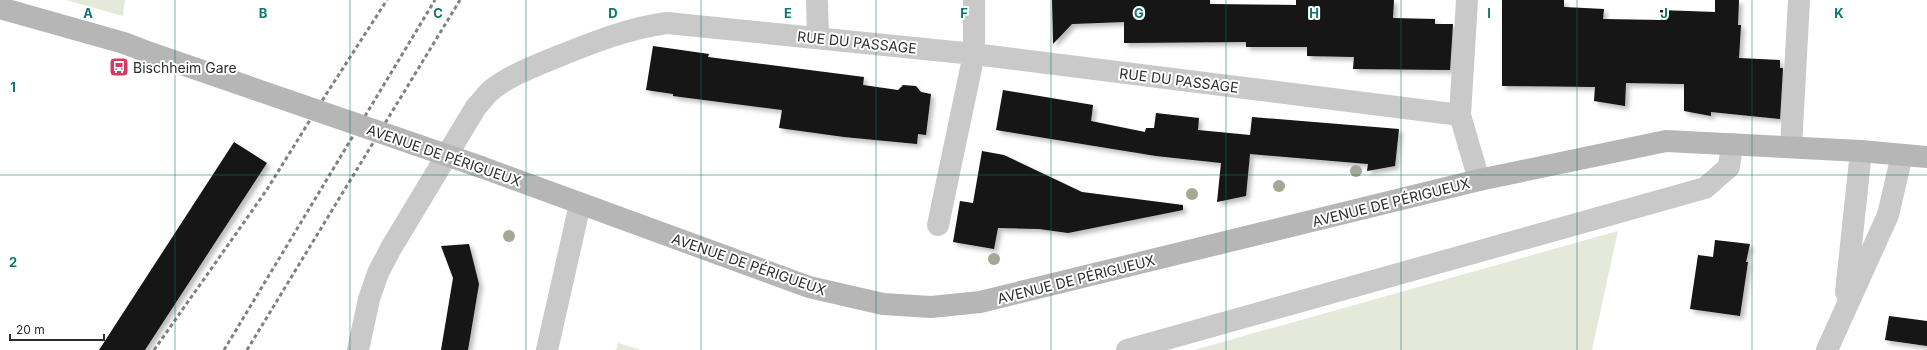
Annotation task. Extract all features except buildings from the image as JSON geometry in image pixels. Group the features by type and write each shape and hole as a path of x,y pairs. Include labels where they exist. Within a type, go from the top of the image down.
{"street":[{"path":"817,0 818,38"},
{"path":"938,225 974,54 974,0"},
{"path":"1467,0 1460,115 1479,180"},
{"path":"1791,148 1799,0"},
{"name":"AVENUE DE PÉRIGUEUX","path":"0,8 124,43 481,168 809,287 883,304 931,307 980,302 1479,180 1666,141 1861,151 1927,157"},
{"name":"RUE DU PASSAGE","path":"358,350 369,298 378,273 391,248 476,107 488,93 540,64 632,29 650,25 667,23 974,54 1460,115"},
{"path":"1127,350 1705,188 1729,167 1732,144"},
{"path":"1843,313 1856,207 1861,151"},
{"path":"1827,350 1888,215 1902,155"},
{"path":"547,350 580,204"}],"shaded area":[{"path":"66,0 125,0 123,16"},
{"path":"1618,231 1592,350 1194,350"},
{"path":"618,343 641,350 616,350"}],"railway":[{"path":"154,350 266,191 387,0"},
{"path":"224,350 435,0"},
{"path":"247,350 460,0"}],"place":[{"name":"Bischheim Gare","path":"119,67"}]}
